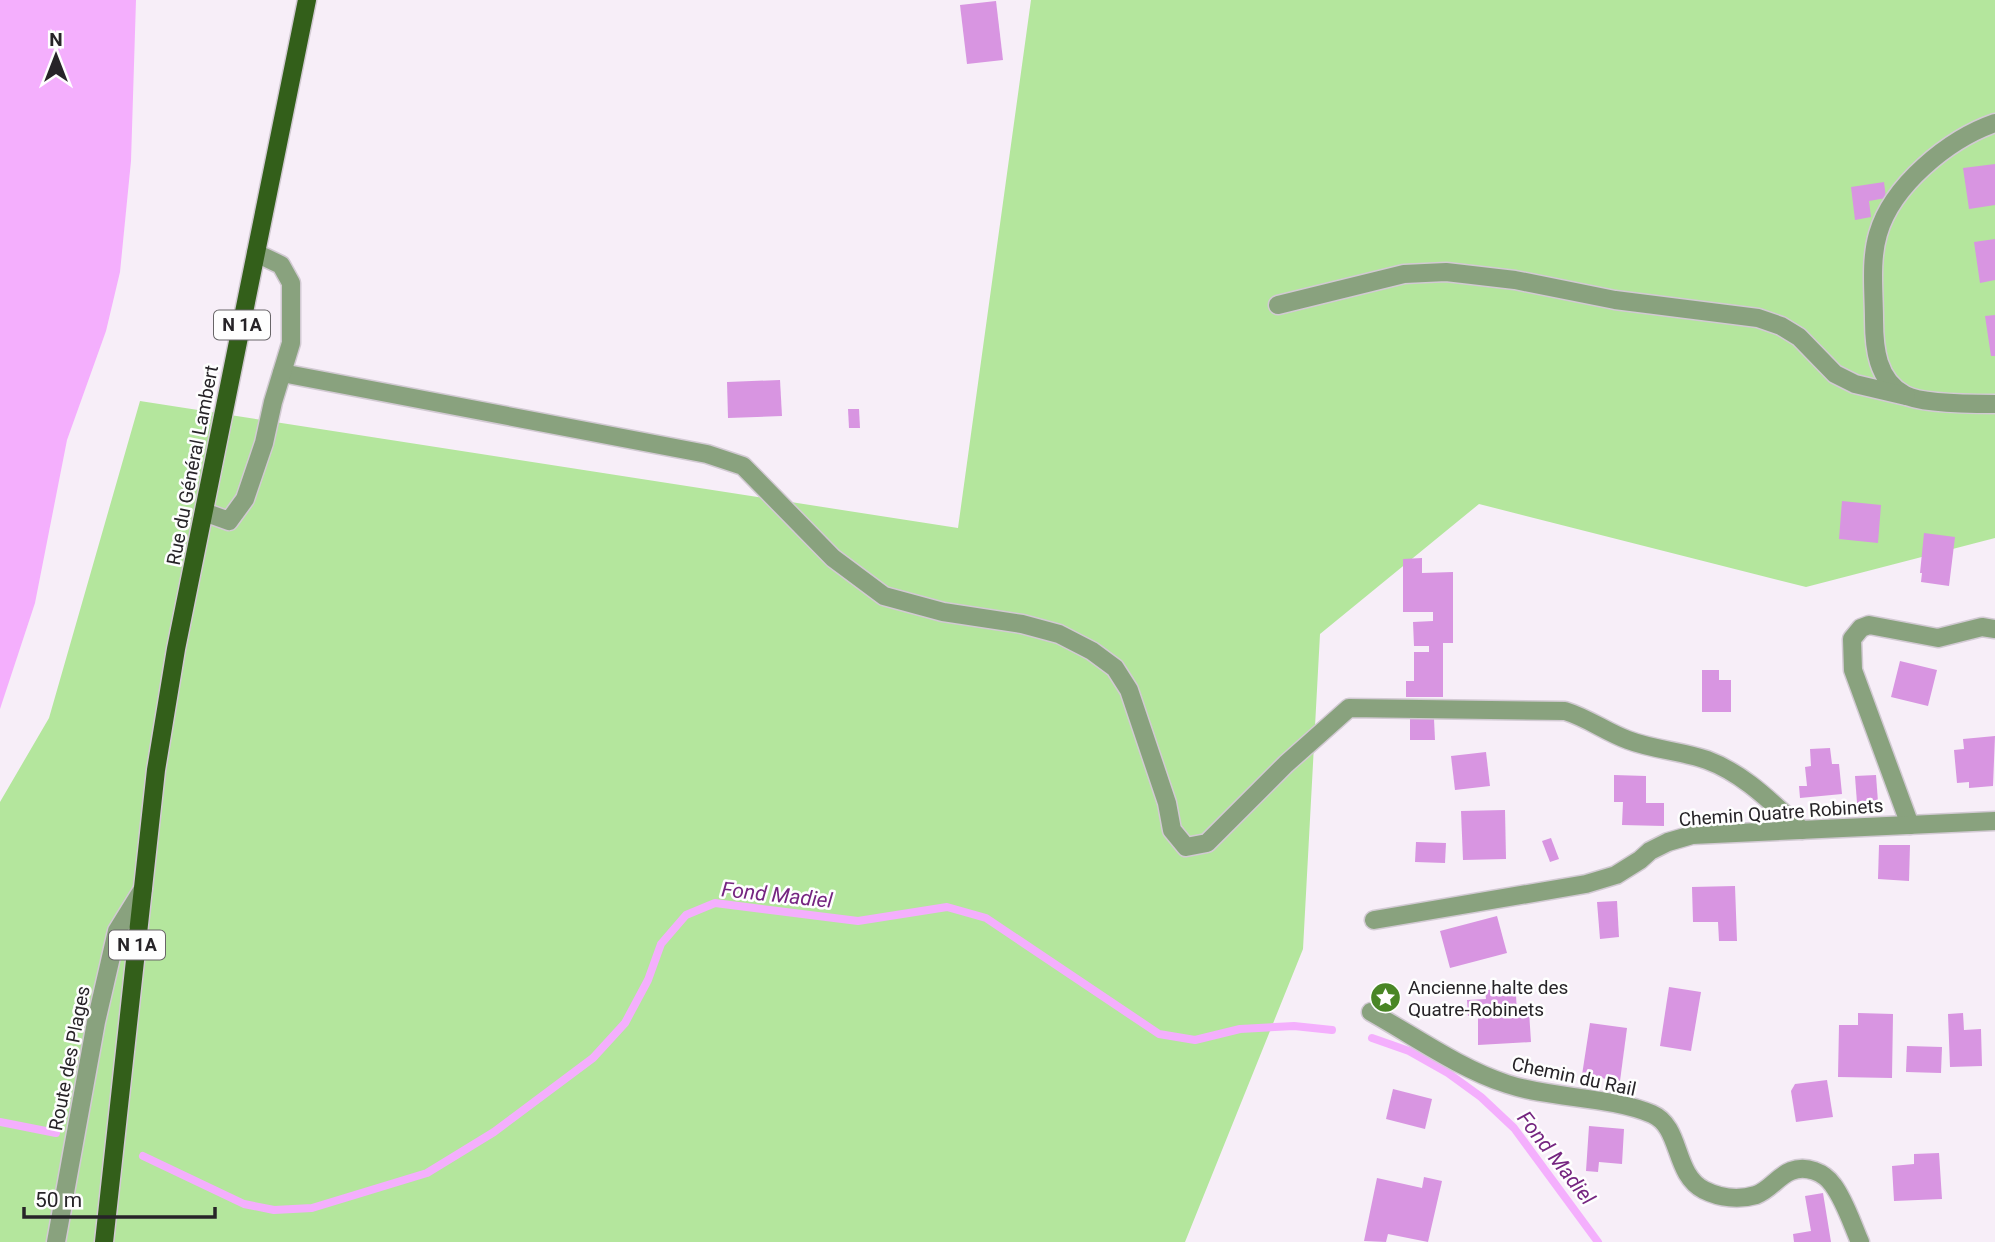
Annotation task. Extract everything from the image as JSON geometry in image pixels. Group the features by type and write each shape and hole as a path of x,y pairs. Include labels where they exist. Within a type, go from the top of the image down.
{"main road":[{"name":"Rue du Général Lambert","path":"176,649 307,0"},
{"name":"Route des Plages","path":"104,1242 156,770 176,649"}],"street":[{"path":"1906,396 1889,383 1879,367 1875,347 1874,258 1878,234 1888,211 1925,165 1954,142 1995,123"},
{"path":"204,512 229,521 245,499 264,443 291,343 292,283 281,265 256,253"},
{"path":"1278,305 1404,274 1446,272 1515,280 1615,300 1758,318 1781,326 1799,337 1835,374 1856,384 1906,396 1953,403 1995,404"},
{"path":"282,373 707,454 743,466 833,558 884,596 943,612 1021,624 1059,634 1115,668 1129,690 1167,803 1172,830 1186,847 1207,843 1286,764 1349,708 1564,711 1582,716 1628,740 1706,760 1731,771 1802,830"},
{"path":"1910,825 1853,670 1852,639 1861,628 1869,625 1938,638 1982,627 1995,629"},
{"name":"Chemin Quatre Robinets","path":"1374,920 1586,884 1616,875 1650,851 1692,835 1995,821"},
{"name":"Route des Plages","path":"56,1242 96,1021 117,931 143,889"},
{"name":"Chemin du Rail","path":"1371,1012 1475,1071 1505,1084 1655,1115 1673,1140 1686,1176 1702,1189 1721,1197 1755,1195 1768,1189 1790,1171 1815,1171 1826,1177 1834,1186 1860,1242"}],"green space":[{"path":"1031,0 1995,0 1995,538 1806,587 1479,504 1320,634 1303,949 1185,1242 0,1242 0,802 49,718 140,401 958,528"}],"shaded area":[{"path":"0,0 136,0 131,161 120,272 106,331 67,440 35,603 0,709"}],"building":[{"path":"996,1 1003,60 967,64 960,5"},
{"path":"1995,164 1995,205 1969,209 1963,168"},
{"path":"1884,182 1886,198 1869,201 1871,217 1855,220 1851,187"},
{"path":"1995,239 1995,280 1980,283 1974,242"},
{"path":"1995,315 1995,356 1991,356 1985,316"},
{"path":"780,380 782,416 728,418 727,382"},
{"path":"848,409 859,409 860,428 849,428"},
{"path":"1842,501 1881,505 1878,543 1839,539"},
{"path":"1924,533 1955,537 1949,586 1921,582"},
{"path":"1422,558 1422,573 1453,572 1453,643 1443,643 1443,697 1406,697 1406,681 1414,681 1414,652 1429,652 1429,646 1414,646 1413,622 1433,621 1433,612 1403,612 1403,559"},
{"path":"1900,661 1937,670 1928,706 1891,697"},
{"path":"1702,670 1719,670 1719,680 1731,680 1731,712 1702,712"},
{"path":"1410,719 1434,719 1435,740 1410,740"},
{"path":"1995,736 1993,786 1969,788 1969,782 1957,783 1954,750 1964,749 1963,739"},
{"path":"1830,748 1832,764 1839,764 1842,794 1800,798 1799,786 1807,786 1805,767 1811,766 1810,749"},
{"path":"1486,752 1490,786 1455,790 1451,756"},
{"path":"1614,775 1646,776 1646,803 1664,803 1664,826 1622,825 1623,802 1614,802"},
{"path":"1876,775 1878,802 1857,803 1855,776"},
{"path":"1505,810 1506,859 1463,860 1461,811"},
{"path":"1551,838 1559,859 1550,862 1542,841"},
{"path":"1416,842 1446,843 1445,863 1415,862"},
{"path":"1879,845 1910,845 1909,881 1878,879"},
{"path":"1735,886 1737,941 1719,941 1718,922 1693,922 1692,887"},
{"path":"1617,901 1619,937 1600,939 1597,902"},
{"path":"1497,916 1507,953 1450,968 1440,931"},
{"path":"1669,987 1701,992 1691,1051 1660,1046"},
{"path":"1508,989 1509,996 1516,995 1517,1013 1529,1011 1531,1042 1478,1045 1478,1015 1468,1016 1467,1000 1486,999 1485,990"},
{"path":"1858,1013 1893,1014 1892,1078 1838,1077 1839,1025 1858,1025"},
{"path":"1963,1013 1964,1030 1981,1029 1982,1066 1950,1067 1948,1014"},
{"path":"1590,1023 1627,1028 1620,1081 1582,1075"},
{"path":"1907,1046 1942,1047 1941,1073 1906,1072"},
{"path":"1827,1080 1833,1117 1796,1122 1791,1091 1795,1084"},
{"path":"1393,1089 1432,1099 1425,1129 1386,1119"},
{"path":"1589,1126 1624,1129 1622,1164 1599,1162 1598,1172 1586,1171"},
{"path":"1939,1153 1942,1199 1894,1201 1892,1166 1914,1164 1914,1154"},
{"path":"1424,1177 1442,1181 1428,1242 1388,1234 1386,1242 1364,1241 1377,1178 1422,1188"},
{"path":"1823,1193 1831,1242 1794,1242 1793,1234 1811,1231 1805,1196"}],"waterway":[{"name":"Fond Madiel","path":"143,1156 244,1204 274,1210 312,1208 427,1173 494,1132 593,1058 625,1023 648,980 661,944 686,915 715,903 858,921 947,907 986,918 1159,1034 1195,1040 1240,1029 1294,1026 1332,1030"},
{"name":"Fond Madiel","path":"1372,1038 1409,1051 1448,1073 1481,1097 1514,1128 1598,1242"},
{"name":"Fond Madiel","path":"0,1122 56,1133"}],"place":[{"name":"Ancienne halte des Quatre-Robinets","path":"1385,998"}]}
